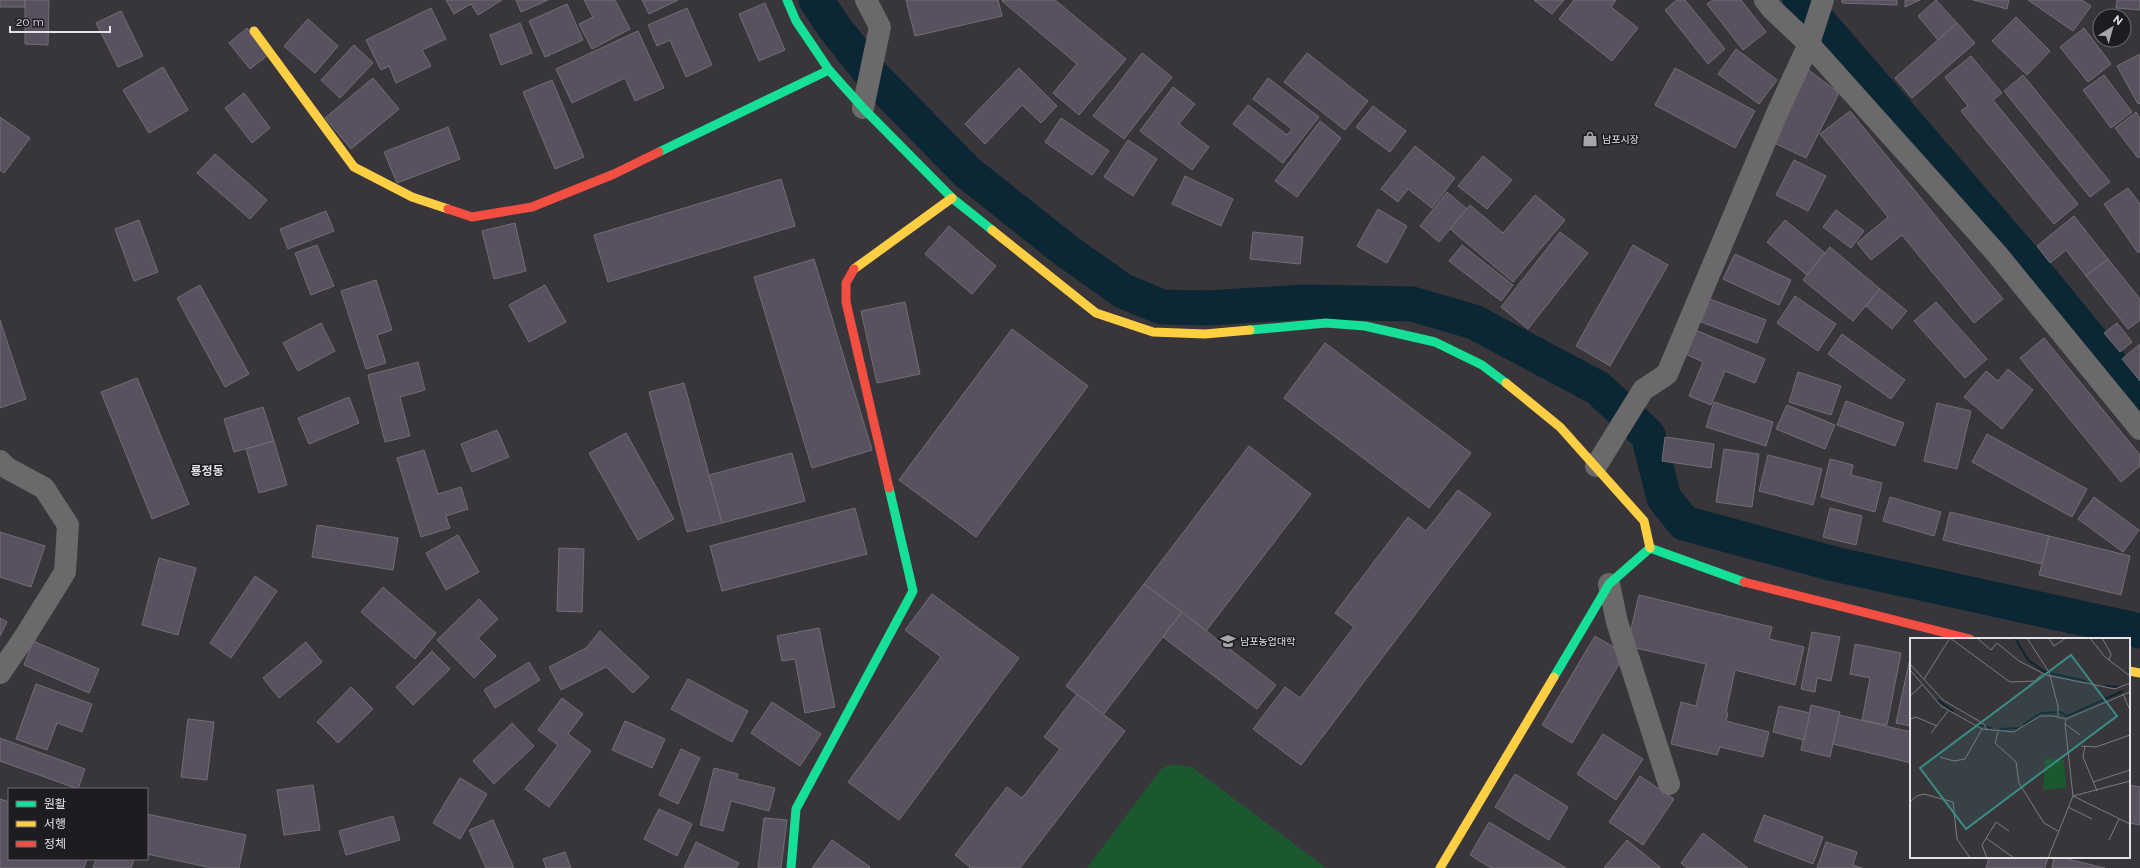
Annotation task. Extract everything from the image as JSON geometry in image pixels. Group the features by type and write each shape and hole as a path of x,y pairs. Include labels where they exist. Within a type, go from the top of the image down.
{"street":[{"path":"787,0 796,21 829,70 865,100 952,198 1096,313 1153,332 1205,334 1326,323 1365,326 1435,342 1482,365 1524,396 1560,427 1644,521 1650,548"},
{"path":"865,100 880,27 866,0"},
{"path":"1765,0 1772,10 1809,44 1997,254 2140,429"},
{"path":"1596,466 1613,436 1643,390 1667,374 1778,111 1809,44 1823,0"},
{"path":"254,31 354,167 412,197 472,217 532,207 614,174 829,70"},
{"path":"791,868 796,809 815,771 904,610 912,591 846,302 846,283 854,268 952,198"},
{"path":"0,461 6,468 44,488 68,525 65,572 24,638 0,673"},
{"path":"1440,868 1609,584 1650,548"},
{"path":"1650,548 1743,582 1966,638"},
{"path":"1609,584 1617,622 1669,784"},
{"path":"2130,671 2140,673"}],"green space":[{"path":"1172,764 1192,767 1326,868 1087,868 1161,769"}],"building":[{"path":"0,0 25,0 25,7 0,7"},
{"path":"25,0 49,0 48,45 25,44"},
{"path":"446,0 502,0 478,15 471,4 454,14"},
{"path":"516,0 548,0 521,12"},
{"path":"584,0 615,0 630,29 592,49 579,24 593,17"},
{"path":"642,0 678,0 649,14"},
{"path":"906,0 998,0 1002,16 915,36"},
{"path":"1055,0 1126,59 1079,115 1053,93 1077,64 1002,1"},
{"path":"1534,0 1564,0 1552,14"},
{"path":"1574,0 1616,0 1611,7 1638,28 1612,61 1559,19"},
{"path":"1677,0 1685,0 1725,49 1708,64 1665,10"},
{"path":"1713,0 1741,0 1766,32 1743,50 1707,4"},
{"path":"1842,0 1897,0 1897,5 1842,3"},
{"path":"1905,0 1920,0 1905,7"},
{"path":"1936,0 1957,23 1938,40 1918,16"},
{"path":"1973,0 2009,0 2007,9"},
{"path":"2028,0 2082,0 2091,6 2073,31"},
{"path":"2117,0 2140,0 2140,10 2132,9 2132,8 2116,8"},
{"path":"765,3 785,50 759,61 739,14"},
{"path":"567,4 583,40 545,57 529,21"},
{"path":"431,8 446,39 422,50 431,66 396,83 389,66 381,70 366,40"},
{"path":"687,8 712,65 686,77 670,40 657,46 648,25"},
{"path":"121,11 143,56 118,67 96,23"},
{"path":"2016,17 2050,51 2027,75 1992,41"},
{"path":"308,19 338,46 315,73 284,46"},
{"path":"520,23 532,53 501,65 490,35"},
{"path":"1957,23 1975,43 1912,98 1895,78"},
{"path":"247,28 268,55 250,69 229,43"},
{"path":"2084,28 2092,39 2092,48 2099,48 2111,64 2088,82 2060,47"},
{"path":"638,31 664,88 635,101 625,78 572,103 556,69"},
{"path":"354,45 373,63 340,98 321,80"},
{"path":"1736,49 1777,80 1759,104 1718,74"},
{"path":"1142,53 1172,77 1124,139 1093,116"},
{"path":"1307,53 1368,101 1345,130 1284,82"},
{"path":"2140,54 2140,103 2138,104 2117,66"},
{"path":"1971,56 2002,93 1993,100 2078,204 2054,224 1961,111 1968,106 1945,77"},
{"path":"163,67 188,110 149,133 123,90"},
{"path":"1019,68 1057,106 1041,123 1022,105 985,144 965,124"},
{"path":"1675,68 1755,111 1735,148 1655,105"},
{"path":"1806,68 1839,93 1806,158 1774,143"},
{"path":"2023,75 2110,182 2090,197 2004,91"},
{"path":"2104,75 2132,112 2111,128 2083,90"},
{"path":"373,78 399,109 351,149 325,118"},
{"path":"1268,78 1319,117 1283,163 1233,124 1248,105 1287,135 1292,129 1253,99"},
{"path":"552,80 584,157 555,169 523,92"},
{"path":"1173,87 1195,104 1179,124 1209,147 1192,170 1140,131"},
{"path":"244,93 270,128 252,143 225,108"},
{"path":"1373,106 1406,131 1390,152 1356,127"},
{"path":"1850,111 2003,299 1974,323 1902,235 1871,260 1857,243 1888,217 1820,134"},
{"path":"2136,112 2140,118 2140,156 2138,158 2115,128"},
{"path":"0,117 30,138 4,173 0,170"},
{"path":"1061,118 1109,151 1092,175 1045,142"},
{"path":"1320,121 1341,138 1297,197 1275,181"},
{"path":"448,127 460,159 397,183 384,152"},
{"path":"1128,140 1157,159 1133,196 1104,177"},
{"path":"1415,146 1455,178 1432,208 1408,189 1398,202 1381,189"},
{"path":"215,154 267,200 250,219 197,173"},
{"path":"1483,156 1512,180 1487,209 1458,186"},
{"path":"1794,160 1826,176 1808,211 1776,195"},
{"path":"1185,176 1233,199 1221,226 1172,204"},
{"path":"781,179 795,226 608,282 594,235"},
{"path":"2128,188 2140,204 2140,251 2138,253 2104,204"},
{"path":"1447,192 1467,209 1439,242 1420,226"},
{"path":"1535,195 1565,220 1513,282 1450,229 1470,205 1503,233"},
{"path":"1378,209 1407,226 1387,263 1357,246"},
{"path":"1836,210 1864,231 1851,248 1823,227"},
{"path":"326,211 334,231 288,249 280,229"},
{"path":"2074,216 2108,259 2086,276 2066,250 2050,263 2037,246"},
{"path":"139,220 158,272 134,281 115,229"},
{"path":"1785,220 1825,253 1807,275 1767,242"},
{"path":"515,223 526,271 494,279 482,231"},
{"path":"949,226 996,266 972,294 925,254"},
{"path":"1253,232 1303,237 1300,264 1250,259"},
{"path":"1560,232 1588,253 1528,329 1501,307"},
{"path":"317,245 334,286 311,295 295,253"},
{"path":"1462,245 1513,285 1501,301 1449,261"},
{"path":"1633,245 1668,265 1610,366 1576,346"},
{"path":"1830,247 1880,289 1853,321 1803,280"},
{"path":"1735,254 1791,280 1779,305 1723,279"},
{"path":"814,259 872,450 812,468 754,277"},
{"path":"2108,259 2140,299 2140,320 2128,329 2086,276"},
{"path":"376,280 392,330 377,335 386,363 366,369 341,291"},
{"path":"200,285 249,374 225,387 177,298"},
{"path":"545,285 566,322 529,342 509,305"},
{"path":"1880,289 1907,311 1892,329 1866,306"},
{"path":"1795,296 1836,324 1818,351 1777,323"},
{"path":"1710,299 1766,320 1757,343 1701,322"},
{"path":"905,302 920,374 877,383 861,311"},
{"path":"1936,302 1987,359 1965,378 1914,321"},
{"path":"0,320 26,399 0,408"},
{"path":"321,323 335,351 298,371 283,343"},
{"path":"2117,323 2132,342 2120,352 2104,333"},
{"path":"1012,329 1088,386 976,537 899,480"},
{"path":"1693,329 1765,359 1755,383 1725,371 1711,405 1689,396 1703,362 1683,353"},
{"path":"1842,334 1905,380 1891,399 1828,354"},
{"path":"2044,338 2140,455 2140,466 2121,482 2020,358"},
{"path":"1325,343 1471,453 1429,508 1284,398"},
{"path":"2140,344 2140,381 2122,359"},
{"path":"418,362 425,390 400,397 410,436 385,442 368,375"},
{"path":"2008,369 2033,390 2002,429 1964,397 1986,371 1998,381"},
{"path":"1798,372 1841,386 1831,415 1789,402"},
{"path":"137,378 189,504 152,519 101,392"},
{"path":"684,383 722,523 687,532 649,392"},
{"path":"349,397 359,423 309,444 298,418"},
{"path":"1846,401 1904,423 1895,446 1837,425"},
{"path":"1714,402 1773,422 1766,446 1706,427"},
{"path":"1937,403 1971,411 1957,469 1924,461"},
{"path":"1787,405 1835,425 1825,449 1776,429"},
{"path":"263,407 274,441 234,452 224,419"},
{"path":"497,430 509,457 472,472 461,444"},
{"path":"626,433 674,519 638,540 589,453"},
{"path":"1987,434 2087,489 2072,517 1972,462"},
{"path":"1665,437 1714,444 1711,468 1662,461"},
{"path":"274,441 287,485 259,493 246,449"},
{"path":"1249,446 1311,494 1206,631 1144,584"},
{"path":"1724,449 1759,454 1752,507 1716,502"},
{"path":"424,450 438,494 461,487 468,509 446,516 450,528 421,537 397,458"},
{"path":"792,453 805,501 722,523 709,475"},
{"path":"1768,455 1822,469 1813,505 1759,491"},
{"path":"1830,459 1853,465 1851,475 1882,483 1875,512 1821,497"},
{"path":"1458,490 1491,514 1301,765 1253,729 1285,687 1300,698 1354,627 1335,613 1408,517 1426,531"},
{"path":"1890,497 1941,512 1934,536 1883,521"},
{"path":"2094,497 2139,530 2123,552 2078,519"},
{"path":"855,508 867,554 722,591 710,546"},
{"path":"1830,508 1862,516 1856,545 1823,537"},
{"path":"1950,512 2049,536 2042,564 1943,540"},
{"path":"317,525 398,538 393,570 312,557"},
{"path":"0,532 45,546 31,587 0,577"},
{"path":"458,535 479,572 446,590 426,553"},
{"path":"2049,536 2130,556 2121,595 2039,575"},
{"path":"559,548 584,549 582,612 557,611"},
{"path":"159,558 196,568 178,635 142,625"},
{"path":"255,576 277,591 231,658 210,643"},
{"path":"1144,584 1182,612 1103,715 1066,686"},
{"path":"383,587 436,633 415,659 361,612"},
{"path":"932,594 1019,658 899,820 848,782 941,657 905,630"},
{"path":"1639,595 1772,627 1769,639 1804,647 1795,685 1735,670 1726,713 1728,713 1726,721 1769,732 1763,757 1720,747 1717,755 1671,744 1681,702 1696,706 1706,664 1627,646"},
{"path":"479,599 498,619 478,638 496,656 474,678 437,640"},
{"path":"1182,612 1276,685 1257,709 1163,637"},
{"path":"0,618 7,622 0,636"},
{"path":"819,628 835,707 805,713 795,659 782,661 777,636"},
{"path":"600,631 649,677 633,693 606,667 561,690 549,667 586,648"},
{"path":"1812,632 1840,637 1831,681 1817,678 1815,692 1801,689"},
{"path":"1595,636 1625,654 1572,743 1542,725"},
{"path":"33,641 99,669 89,693 24,665"},
{"path":"306,642 322,662 279,698 263,678"},
{"path":"1855,644 1901,653 1887,725 1862,720 1870,678 1850,674"},
{"path":"432,651 450,669 413,705 396,687"},
{"path":"1910,658 1910,726 1896,723"},
{"path":"529,662 540,680 495,708 484,690"},
{"path":"688,679 748,711 732,742 671,709"},
{"path":"36,684 92,704 82,732 57,723 47,750 16,739"},
{"path":"351,687 373,709 338,743 317,722"},
{"path":"1077,694 1125,731 1020,868 969,868 970,867 955,855 1007,787 1022,798 1060,749 1044,737"},
{"path":"562,698 583,714 568,734 591,751 549,807 525,789 558,745 538,730"},
{"path":"772,702 821,734 800,766 751,733"},
{"path":"1811,705 1840,712 1830,757 1801,750"},
{"path":"1779,706 1810,713 1804,740 1773,732"},
{"path":"1839,715 1910,732 1910,763 1833,744"},
{"path":"188,719 214,722 207,780 181,777"},
{"path":"625,721 665,739 652,768 612,750"},
{"path":"512,723 534,746 494,784 473,761"},
{"path":"1603,734 1643,759 1616,800 1577,774"},
{"path":"0,738 85,769 78,788 75,788 0,761"},
{"path":"681,749 700,758 678,804 659,795"},
{"path":"714,768 738,774 737,779 775,788 769,811 731,801 723,831 700,825"},
{"path":"1515,774 1568,807 1549,840 1495,807"},
{"path":"1640,776 1674,799 1643,845 1609,822"},
{"path":"460,778 487,794 460,839 433,823"},
{"path":"313,785 320,830 284,835 277,790"},
{"path":"2130,785 2140,787 2140,825 2130,823"},
{"path":"0,799 8,802 8,860 87,860 84,868 0,868"},
{"path":"659,809 692,824 677,856 644,839"},
{"path":"148,814 246,835 239,868 212,868 148,854"},
{"path":"1764,815 1823,837 1813,864 1754,841"},
{"path":"393,816 400,840 346,855 339,831"},
{"path":"764,818 787,820 781,868 758,868"},
{"path":"493,820 514,868 486,868 469,830"},
{"path":"1489,822 1566,868 1491,868 1470,855"},
{"path":"1703,833 1748,868 1687,868 1681,863"},
{"path":"832,840 870,867 812,868"},
{"path":"1627,840 1661,868 1604,868"},
{"path":"696,842 739,863 736,868 684,868"},
{"path":"1826,842 1857,852 1853,865 1862,868 1817,868"},
{"path":"565,852 571,868 546,868 543,859"},
{"path":"1989,858 2048,858 2045,868 1986,868"},
{"path":"2054,858 2063,858 2105,868 2052,868"},
{"path":"96,860 134,860 131,868 93,868"}],"waterway":[{"path":"816,0 834,27 872,75 967,172 1064,249 1123,291 1162,307 1207,308 1305,302 1412,304 1474,322 1598,388 1648,435 1664,498 1684,523 1834,564 2140,631"},
{"path":"1800,0 2031,267 2140,400"}],"traffic: fast":[{"path":"787,0 796,21 829,70 863,108 952,198 992,230"},
{"path":"659,152 829,70"},
{"path":"1250,330 1326,323 1365,326 1435,342 1482,365 1506,383"},
{"path":"791,868 796,809 913,591 889,488"},
{"path":"1554,677 1609,584 1650,548 1744,582"}],"traffic: slow":[{"path":"254,31 354,167 412,197 448,209"},
{"path":"854,269 952,198"},
{"path":"992,230 1096,313 1153,332 1205,334 1250,330"},
{"path":"1506,383 1560,427 1644,521 1650,548"},
{"path":"2130,671 2140,673"},
{"path":"1440,868 1554,677"}],"traffic: jam":[{"path":"448,209 472,217 532,207 614,174 659,152"},
{"path":"854,269 846,283 846,302 889,488"},
{"path":"1744,582 1966,638"}],"place":[{"name":"남포시장","path":"1590,139"},
{"name":"남포농업대학","path":"1228,641"}],"district":[{"name":"룡정동","path":"207,471"}]}
